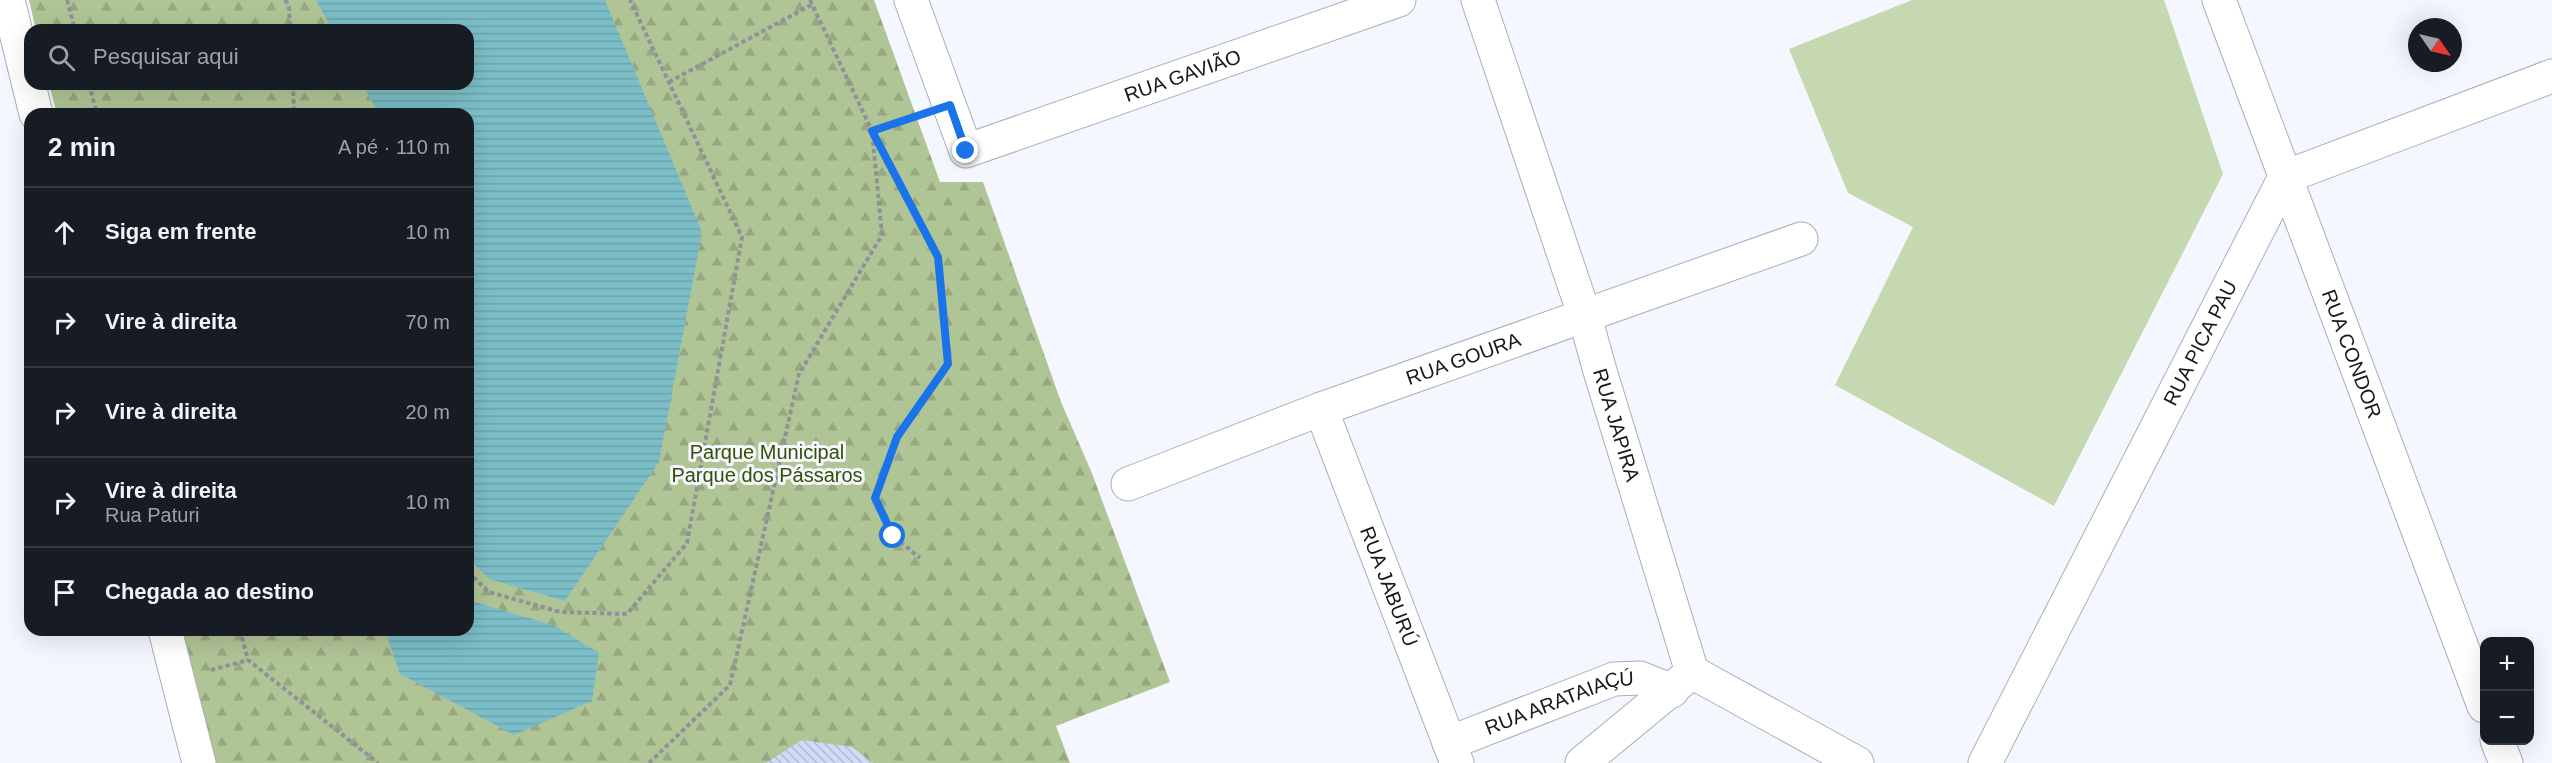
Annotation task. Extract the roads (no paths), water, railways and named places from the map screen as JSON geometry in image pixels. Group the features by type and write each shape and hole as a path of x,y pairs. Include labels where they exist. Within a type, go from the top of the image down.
{"street":[{"path":"8,0 24,65"},
{"name":"RUA GAVIÃO","path":"911,0 966,151 1399,0"},
{"name":"RUA JAPIRA","path":"1478,0 1585,317 1682,681"},
{"name":"RUA CONDOR","path":"2219,0 2480,695"},
{"path":"2285,177 2552,76"},
{"path":"30,90 35,108"},
{"name":"RUA PICA PAU","path":"1985,763 2285,177"},
{"name":"RUA GOURA","path":"1128,484 1322,410 1801,238"},
{"name":"RUA JABURÚ","path":"1322,410 1453,753"},
{"path":"166,636 196,763"},
{"name":"RUA ARATAIAÇÚ","path":"1453,753 1614,679 1682,681"},
{"path":"1682,681 1857,763"},
{"name":"RUA ARATAIAÇÚ","path":"1582,763 1682,681"},
{"path":"2499,745 2506,763"}],"water":[{"path":"316,0 605,0 702,232 659,462 565,601 489,579 474,564 474,108 375,108 365,90 474,90 474,24 329,24"},
{"path":"474,601 553,625 599,653 592,701 514,735 400,674 387,636 474,636"}],"park label":[{"name":"Parque Municipal Parque dos Pássaros","path":"767,464"}]}
